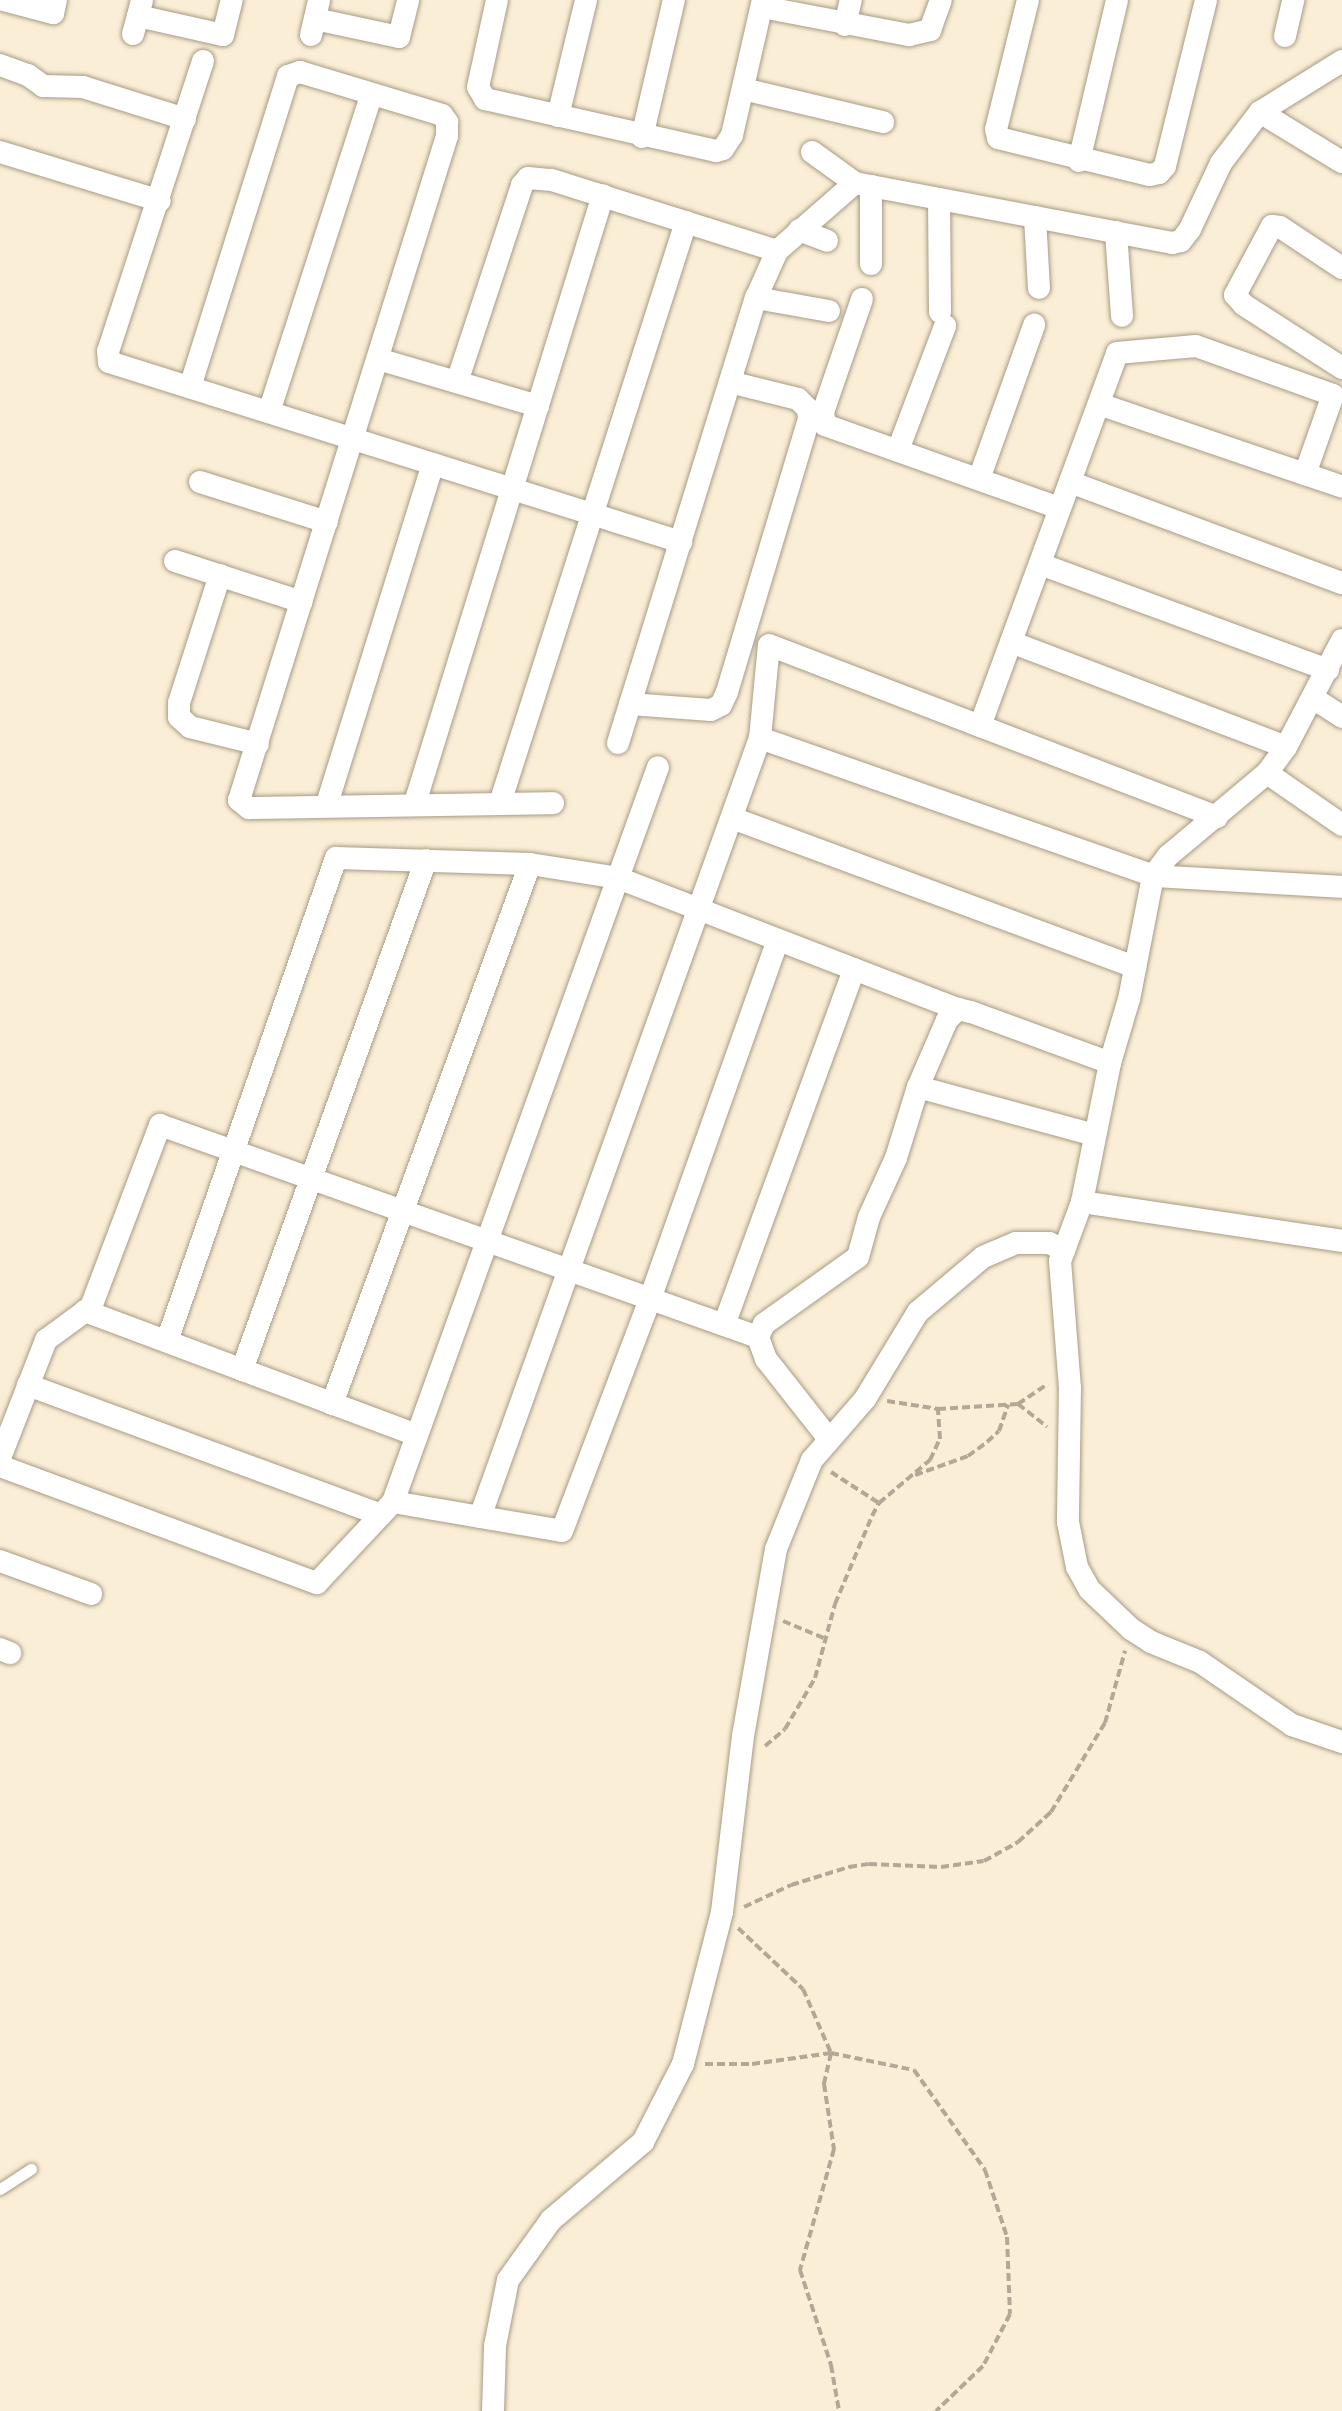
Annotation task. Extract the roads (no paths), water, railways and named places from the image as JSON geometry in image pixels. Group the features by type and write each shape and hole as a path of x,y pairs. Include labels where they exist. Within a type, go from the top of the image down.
{"street":[{"path":"4,0 53,13 56,0"},
{"path":"138,17 223,35 232,0"},
{"path":"315,18 399,37 408,0"},
{"path":"497,0 478,92 485,99 702,151 723,149 732,135 763,4 845,25 921,34 930,30 941,0"},
{"path":"558,116 586,0"},
{"path":"642,137 674,0"},
{"path":"845,25 851,0"},
{"path":"1028,0 996,129 998,138 1079,161 1150,175 1159,173 1165,166 1206,0"},
{"path":"1079,161 1117,0"},
{"path":"1285,36 1293,0"},
{"path":"812,152 863,184 1172,243 1181,241 1190,229 1221,163 1260,112 1342,60"},
{"path":"203,61 108,357 115,366 681,542"},
{"path":"0,65 28,75 43,86 83,87 185,119"},
{"path":"190,387 288,76 300,72 442,115 447,122 447,136 258,744 239,796 240,804 249,808 327,804 553,803"},
{"path":"743,89 883,122"},
{"path":"269,412 372,94"},
{"path":"1260,112 1342,162"},
{"path":"0,152 160,201"},
{"path":"457,382 522,185 528,178 538,177 603,195 777,251"},
{"path":"618,743 756,298 777,251 799,230 863,184"},
{"path":"863,184 871,264"},
{"path":"415,803 603,195"},
{"path":"898,450 942,319 939,199"},
{"path":"1035,217 1039,288"},
{"path":"500,803 686,222"},
{"path":"1342,268 1280,227 1272,226 1235,295 1244,305 1342,368"},
{"path":"799,230 827,241"},
{"path":"1116,232 1122,316"},
{"path":"756,298 829,311"},
{"path":"862,299 823,412 825,425 1060,508"},
{"path":"979,479 1034,325"},
{"path":"980,726 1117,353 1196,346 1333,395 1305,474"},
{"path":"378,359 538,406"},
{"path":"630,704 711,710 721,705 727,692 809,418 808,409 798,399 730,382"},
{"path":"1099,404 1342,487"},
{"path":"327,804 433,464"},
{"path":"200,482 327,522"},
{"path":"1070,482 1342,583"},
{"path":"175,561 302,602"},
{"path":"1040,564 1328,670"},
{"path":"220,575 179,703 179,717 190,727 258,744"},
{"path":"1342,640 1286,747 1267,773 1168,856 1153,876 1082,1202 1060,1261 1071,1445 1068,1522 1077,1567 1090,1590 1131,1629 1151,1642 1200,1662 1292,1725 1342,1742"},
{"path":"1011,642 1286,747"},
{"path":"480,1517 567,1270 701,910 760,738 769,645 1217,817"},
{"path":"1313,698 1342,717"},
{"path":"760,738 1153,876 1342,887"},
{"path":"0,1466 317,1583 387,1508 488,1241 658,767"},
{"path":"1267,773 1342,825"},
{"path":"732,818 1135,967"},
{"path":"167,1341 336,858 530,864 618,878 958,1009 1110,1063"},
{"path":"242,1370 426,860"},
{"path":"332,1404 400,1211 530,864"},
{"path":"28,1385 387,1508 480,1517 562,1531 650,1299 778,940"},
{"path":"724,1325 854,969"},
{"path":"829,1439 766,1359 758,1337 764,1324 858,1257 918,1087 947,1020 958,1009"},
{"path":"918,1087 1095,1135"},
{"path":"0,1458 46,1340 91,1307 160,1125 758,1337"},
{"path":"1082,1202 1342,1241"},
{"path":"493,2411 495,2346 508,2280 551,2220 643,2142 683,2064 722,1912 739,1769 776,1549 812,1460 865,1399 918,1312 983,1257 1016,1243 1049,1243 1064,1250"},
{"path":"85,1311 417,1435"},
{"path":"0,1561 91,1594"}],"lane":[{"path":"0,2189 31,2169"}]}
